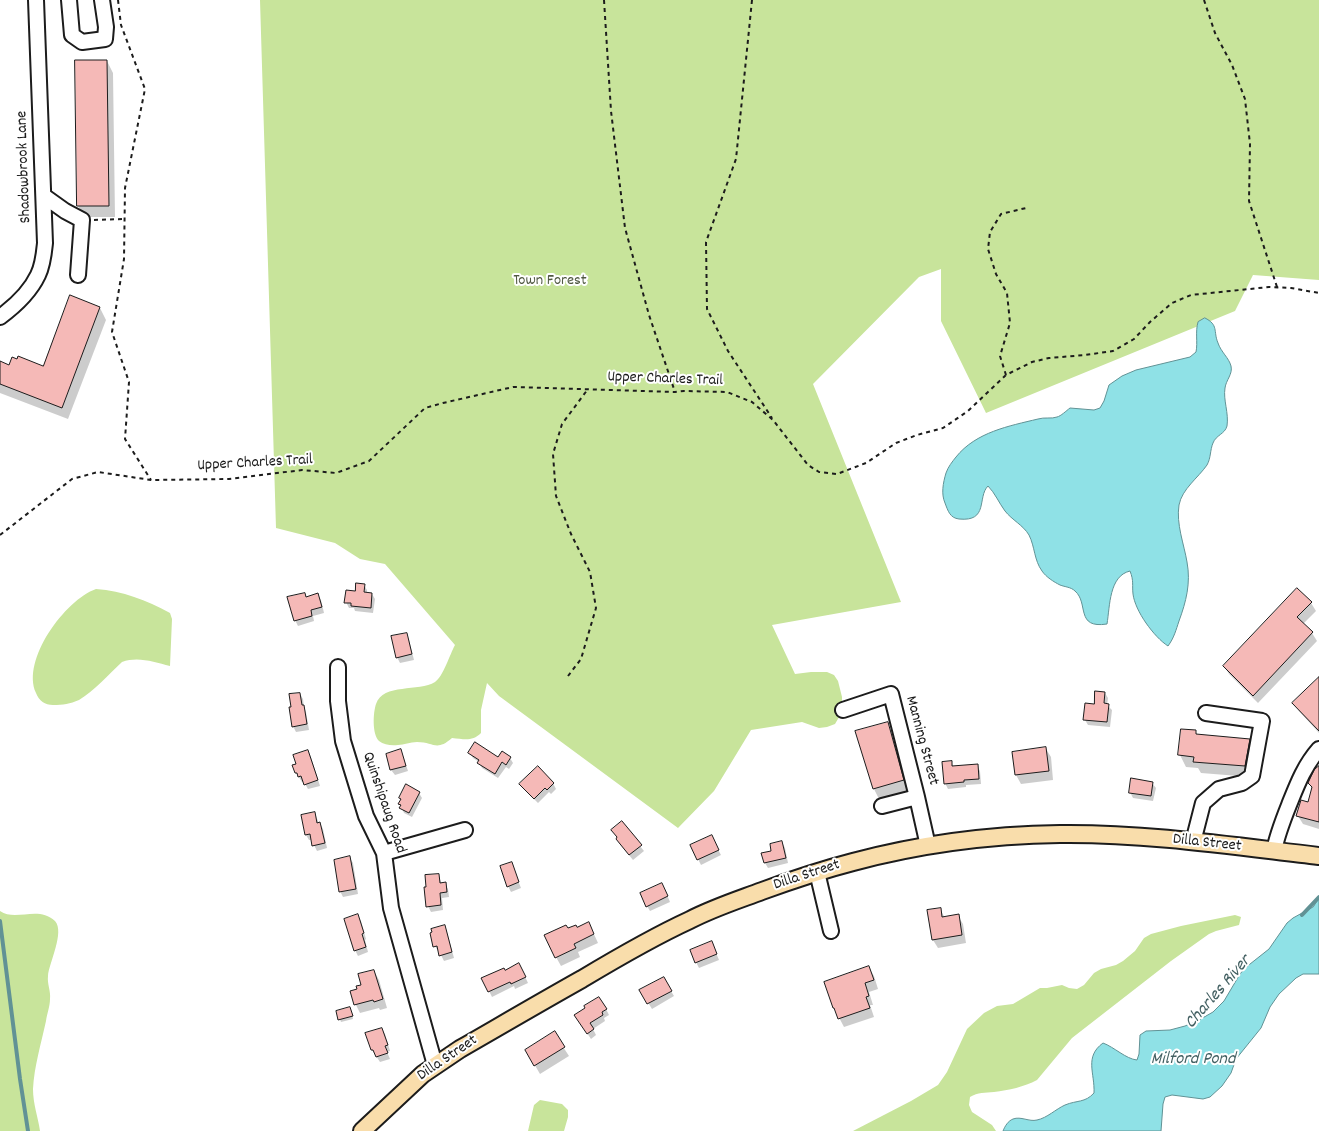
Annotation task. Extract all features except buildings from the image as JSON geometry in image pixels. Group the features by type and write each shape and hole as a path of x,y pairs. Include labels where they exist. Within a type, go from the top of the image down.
{"main road":[{"name":"Dilla Street","path":"362,1131 412,1083 435,1065 620,956 690,919 744,897 817,872 870,857 928,846 1002,837 1063,834 1193,842 1319,856"}],"street":[{"name":"Shadowbrook Lane","path":"0,317 25,294 38,275 45,243 36,0"},
{"path":"69,0 72,34 82,42 105,39 106,27 102,0"},
{"path":"44,196 82,220 78,275"},
{"name":"Quinshipaug Road","path":"338,667 338,701 343,741 366,816 384,854 391,908 435,1065"},
{"name":"Manning Street","path":"842,710 891,694 928,846"},
{"path":"1193,842 1204,803 1219,789 1242,783 1252,776 1262,721 1206,713"},
{"path":"1274,851 1281,824 1301,775 1308,762 1319,749"},
{"path":"882,806 917,796"},
{"path":"384,854 465,830"},
{"path":"817,872 831,931"}],"path":[{"path":"118,0 121,25 145,90 125,188 124,260 112,332 129,382 125,439 151,480"},
{"path":"604,0 610,111 625,228 649,315 675,392"},
{"path":"752,0 736,159 706,242 706,309 728,351 773,420"},
{"path":"1204,0 1215,33 1232,65 1245,99 1250,144 1249,201 1277,287"},
{"path":"1006,375 1000,356 1010,323 1007,294 996,274 988,249 990,232 1001,214 1026,208"},
{"path":"82,220 124,219"},
{"name":"Upper Charles Trail","path":"0,535 72,479 98,472 151,480 228,479 302,470 336,473 369,461 425,408 513,387 727,392 752,402 773,420 808,465 819,472 837,474 866,463 896,443 943,428 968,411 1006,375 1032,362 1049,358 1113,351 1134,339 1172,303 1191,295 1277,287 1319,293"},
{"path":"568,676 581,659 596,608 590,572 571,534 556,496 553,454 562,424 588,389"}],"green space":[{"name":"Town Forest","path":"260,0 1319,0 1319,280 1253,275 1235,311 986,413 941,321 941,269 919,277 813,384 901,602 772,625 795,674 827,672 834,675 838,681 842,697 842,712 835,724 827,727 819,728 802,722 751,730 714,791 678,828 499,696 487,683 481,710 481,733 474,738 452,738 442,745 412,742 391,745 379,741 377,738 374,729 374,713 380,697 394,690 420,687 435,682 444,670 455,645 385,564 360,559 335,543 276,528"},
{"path":"96,589 134,597 170,613 172,619 170,666 152,661 128,660 122,662 96,687 79,700 63,704 47,704 37,696 33,680 40,648 59,618 71,605"},
{"path":"0,911 13,915 41,914 48,916 58,926 57,940 48,976 50,1004 38,1055 33,1089 40,1131 0,1131"},
{"path":"1235,915 1241,917 1239,925 1209,934 1171,961 1072,1038 1037,1080 1016,1088 979,1093 970,1097 969,1105 972,1112 992,1125 996,1131 853,1131 938,1085 947,1072 967,1029 984,1013 997,1006 1013,1004 1040,988 1062,985 1077,989 1084,985 1094,973 1123,961 1135,951 1144,938 1151,934"},
{"path":"540,1100 562,1104 568,1110 564,1131 528,1131 534,1105"}],"water":[{"path":"1205,318 1214,326 1219,346 1231,366 1225,393 1227,426 1214,440 1207,465 1183,494 1179,505 1178,512 1187,562 1188,585 1182,614 1175,634 1168,646 1151,630 1141,616 1133,594 1130,571 1123,574 1114,585 1107,624 1097,625 1090,623 1084,614 1079,596 1075,591 1055,582 1042,571 1037,562 1029,535 1005,511 988,486 983,496 981,508 975,517 959,519 951,516 947,509 943,496 943,485 947,471 956,457 964,448 983,436 1016,424 1040,418 1057,417 1070,408 1094,410 1100,408 1109,385 1122,376 1136,370 1190,357 1196,352 1198,322"},
{"name":"Milford Pond","path":"1319,898 1319,974 1303,974 1279,994 1270,1007 1261,1028 1236,1059 1231,1073 1222,1086 1210,1097 1203,1099 1172,1095 1165,1097 1161,1131 1003,1131 1013,1119 1041,1119 1065,1105 1091,1096 1094,1093 1092,1060 1097,1048 1103,1043 1137,1060 1140,1035 1146,1031 1170,1030 1185,1026 1213,1012 1224,1001 1245,968 1269,949 1287,923 1313,907"}],"waterway":[{"name":"Charles River","path":"1302,915 1319,897"},
{"path":"0,921 28,1131"}]}
